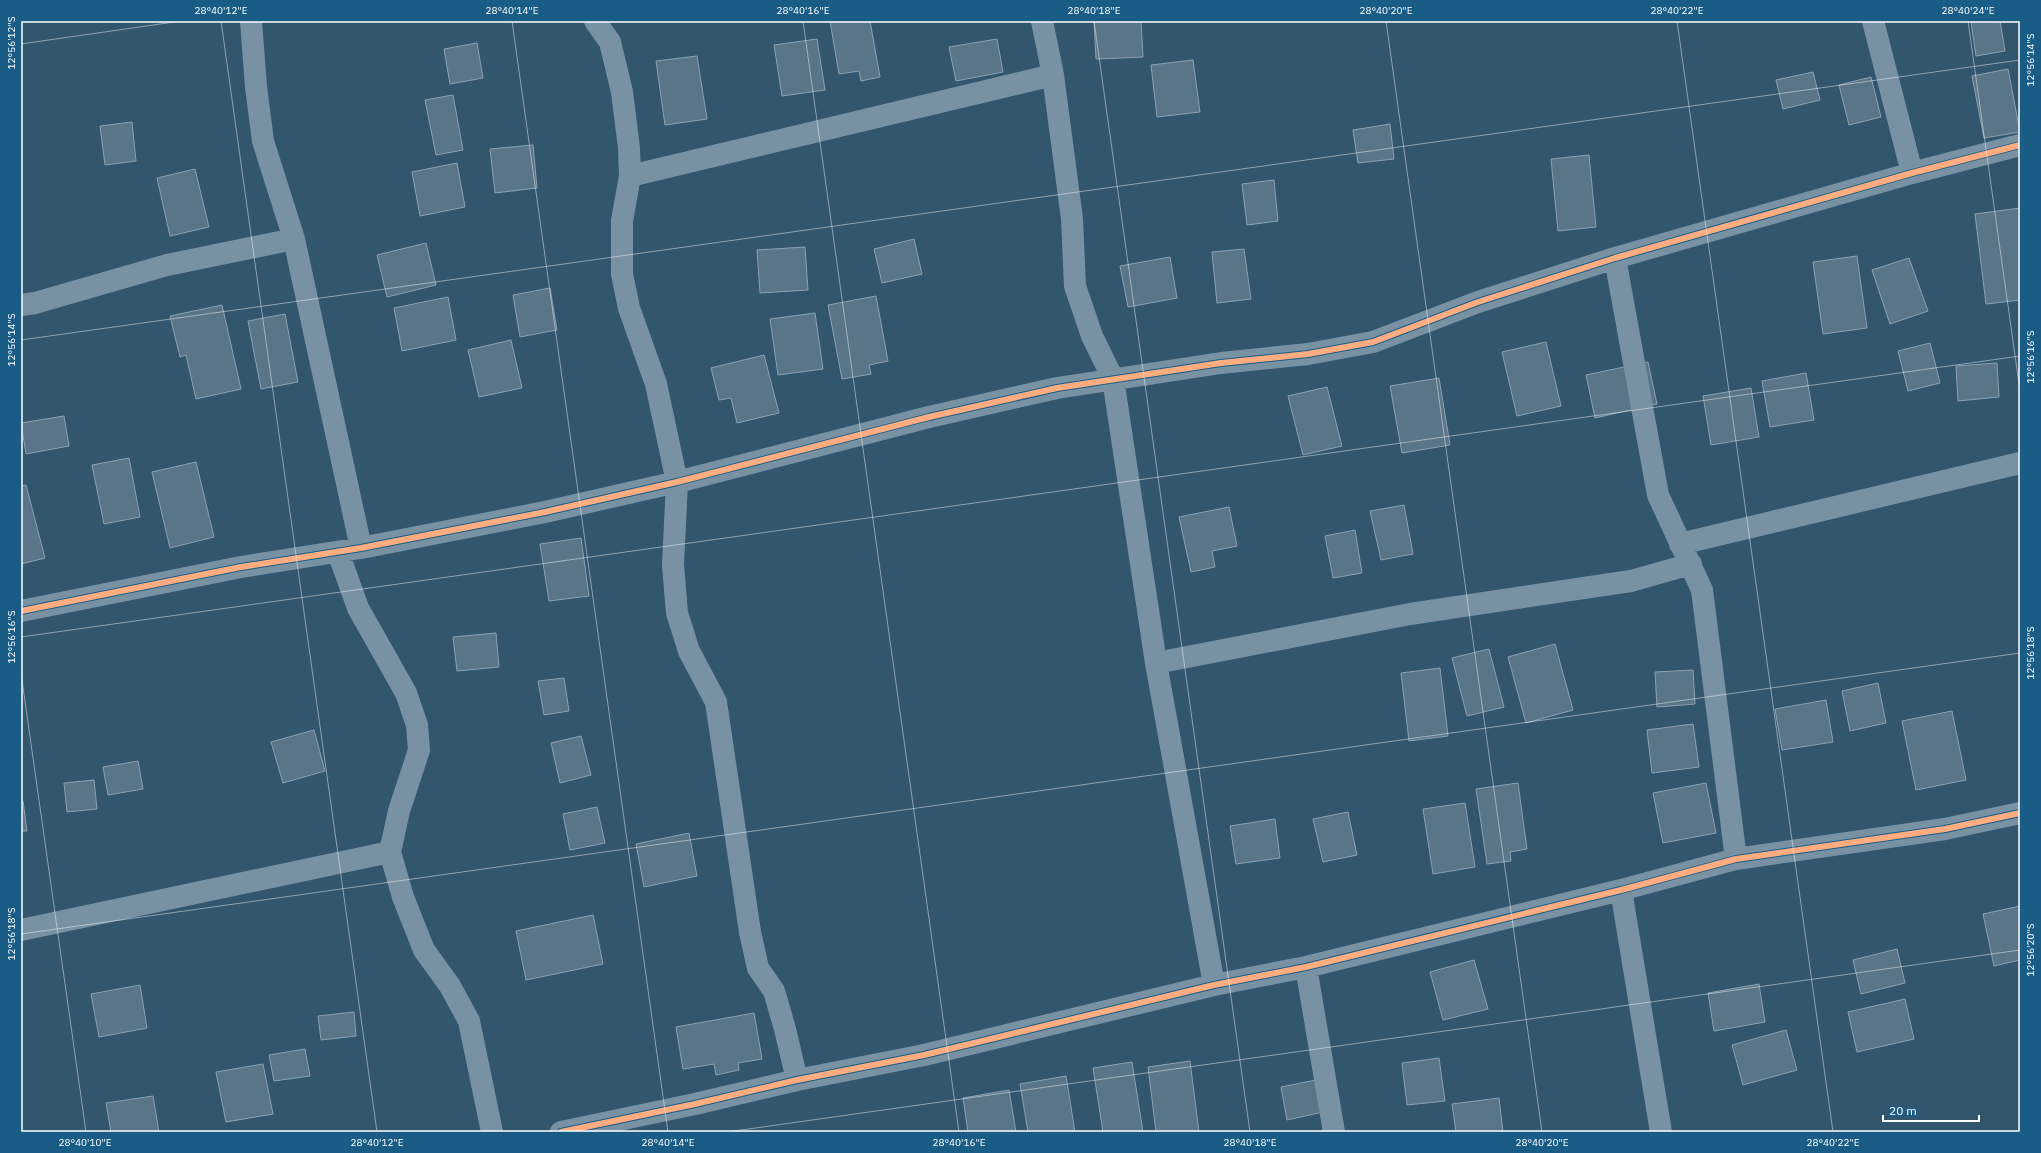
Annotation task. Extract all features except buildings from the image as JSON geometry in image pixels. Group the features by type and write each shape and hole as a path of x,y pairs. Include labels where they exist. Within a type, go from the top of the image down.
{"street":[{"path":"251,21 256,87 263,141 294,239 361,548"},
{"path":"595,21 610,42 622,92 630,176 622,221 622,274 630,308 656,384 677,482 673,565 677,613 689,651 716,702 750,932 758,968 774,991 797,1080"},
{"path":"1042,21 1053,75 1072,219 1075,286 1092,336 1113,379 1156,663 1214,985"},
{"path":"1873,21 1912,173"},
{"path":"630,176 1053,75"},
{"path":"21,611 241,566 361,548 546,512 677,482 930,417 1058,388 1221,363 1308,354 1373,342 1478,302 1615,258 1912,173 2020,145"},
{"path":"21,304 35,303 167,265 294,239"},
{"path":"1615,258 1658,495 1702,590 1736,859"},
{"path":"1680,544 2020,463"},
{"path":"338,552 358,608 406,693 417,725 419,750 399,811 390,852 403,897 424,950 450,986 469,1021 492,1132"},
{"path":"1156,663 1410,614 1631,581 1691,564"},
{"path":"561,1132 695,1104 797,1080 924,1055 1214,985 1306,967 1621,890 1736,859 1945,829 2020,813"},
{"path":"21,930 390,852"},
{"path":"1621,890 1661,1132"},
{"path":"1306,967 1334,1132"}],"cycle path":[{"path":"21,611 241,567 361,548 545,512 677,482 929,417 1057,388 1221,363 1308,354 1373,342 1478,302 1615,258 1912,173 2020,145"},
{"path":"561,1132 695,1104 797,1080 924,1055 1214,985 1306,967 1621,890 1736,859 1945,829 2020,813"}]}
